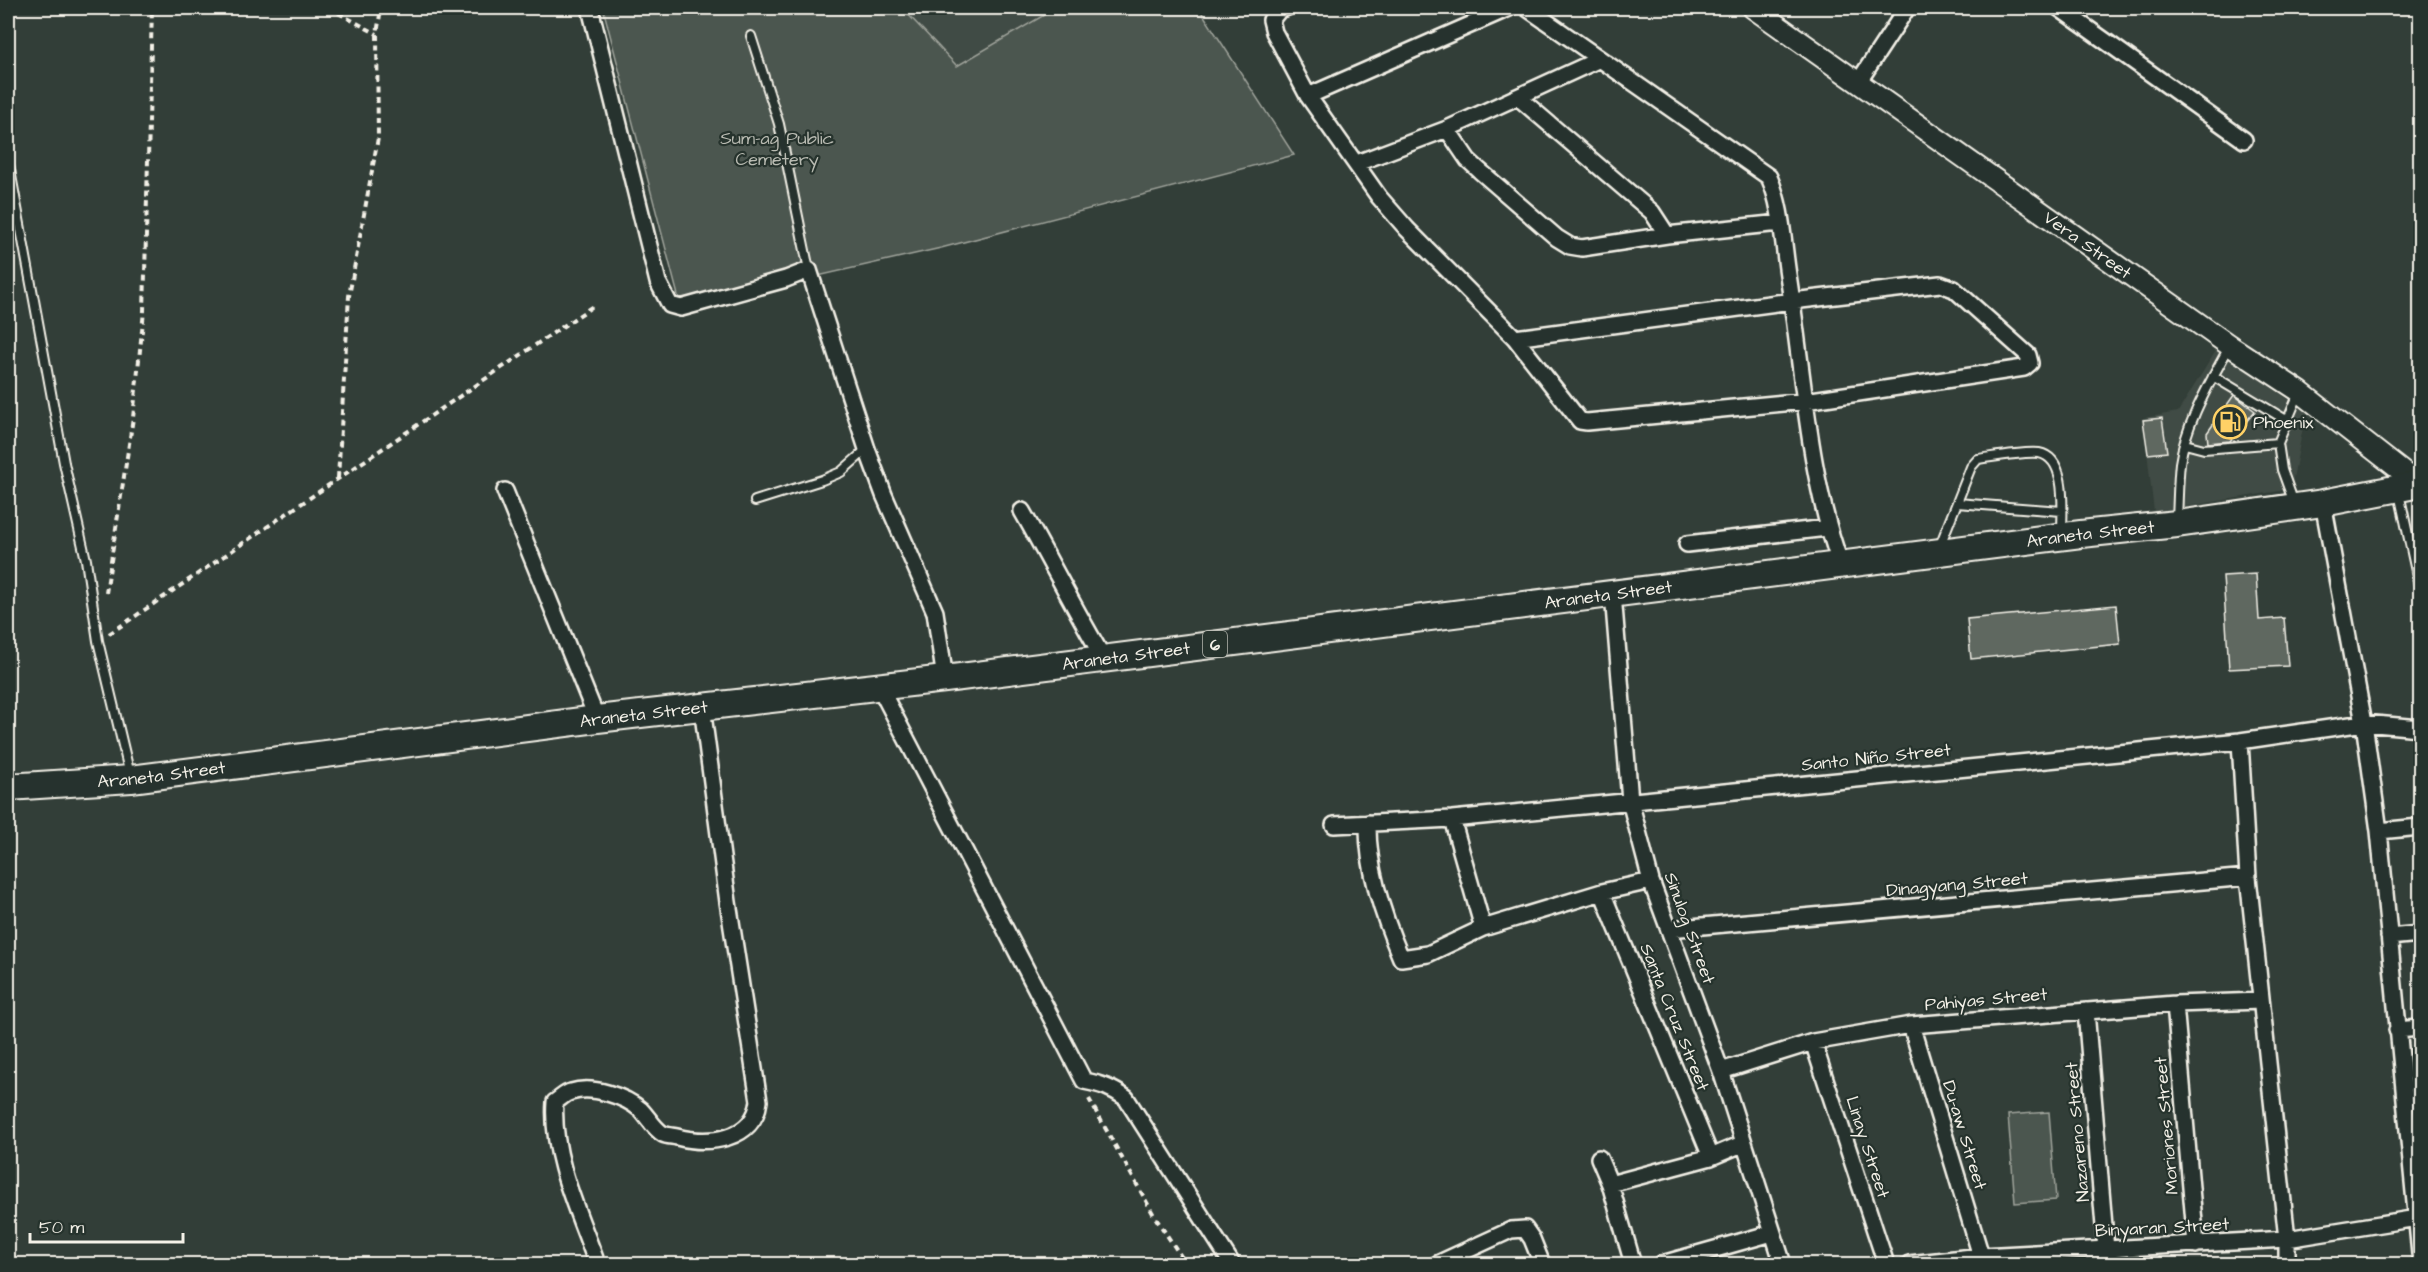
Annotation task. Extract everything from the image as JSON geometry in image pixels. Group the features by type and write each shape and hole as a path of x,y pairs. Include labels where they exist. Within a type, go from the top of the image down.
{"highway":[{"name":"Araneta Street","path":"8,787 131,779 597,719 945,679 2177,524 2324,503 2412,485"}],"street":[{"path":"590,8 658,282 670,305 681,308 786,279 810,270 867,449 884,495 935,612 945,679"},
{"path":"1286,8 1280,9 1271,20 1274,32 1308,96 1379,197 1407,229 1515,338 1574,416 1587,422 1805,401 2024,368 2030,363 2028,355 1948,285 1940,284 1515,338"},
{"path":"1308,96 1509,8"},
{"path":"1527,8 1764,171 1772,184 1827,528 1841,566"},
{"name":"Vera Street","path":"1753,8 2229,345 2299,392 2412,485"},
{"path":"1859,81 1907,8"},
{"path":"2059,8 2244,140"},
{"path":"1357,163 1519,98 1600,59"},
{"path":"1519,98 1652,212 1667,235"},
{"path":"1446,129 1468,160 1557,238 1570,246 1582,248 1667,235 1780,223"},
{"path":"506,491 597,719"},
{"path":"2324,503 2364,723 2379,831 2421,1254"},
{"path":"1022,511 1066,589 1073,607 1104,659"},
{"path":"1687,543 1827,528"},
{"name":"Sinulog Street","path":"1613,594 1630,801 1651,881 1721,1071 1783,1264"},
{"path":"879,686 1084,1081 1103,1084 1126,1098 1232,1264"},
{"path":"597,1264 563,1171 553,1122 555,1101 571,1092 606,1093 624,1098 641,1110 662,1134 705,1141 726,1139 744,1129 758,1110 759,1101 728,902 702,707"},
{"name":"Santo Niño Street","path":"1334,825 1452,819 2240,741 2364,723 2421,728"},
{"path":"2240,741 2248,877 2287,1239 2286,1264"},
{"path":"1452,819 1483,928"},
{"path":"1368,824 1368,849 1388,928 1401,958 1428,954 1483,928 1602,892 1651,881"},
{"path":"2379,831 2421,827"},
{"name":"Dinagyang Street","path":"1669,929 2248,877"},
{"name":"Santa Cruz Street","path":"1602,892 1711,1157"},
{"path":"2390,936 2421,934"},
{"name":"Pahiyas Street","path":"1721,1071 1813,1042 1911,1025 2175,1004 2260,1001"},
{"name":"Moriones Street","path":"2175,1004 2196,1245"},
{"name":"Nazareno Street","path":"2086,1011 2106,1250"},
{"name":"Du-aw Street","path":"1911,1025 1982,1256"},
{"path":"2397,1030 2421,1028"},
{"name":"Linay Street","path":"1813,1042 1886,1264"},
{"path":"1610,1184 1711,1157 1743,1144"},
{"path":"1599,1158 1610,1184 1633,1264"},
{"name":"Binyaran Street","path":"1909,1264 1982,1256 2287,1239 2417,1218"},
{"path":"1437,1264 1468,1258 1511,1230 1525,1229 1532,1239 1542,1264"},
{"path":"1662,1264 1772,1233"}],"lane":[{"path":"751,36 779,124 810,270"},
{"path":"8,159 64,463 86,560 98,641 131,779"},
{"path":"2177,524 2180,462 2190,426 2229,345"},
{"path":"2213,376 2286,420"},
{"path":"2294,506 2282,470 2278,443 2299,392"},
{"path":"2185,444 2204,450 2278,443"},
{"path":"755,501 841,472 867,449"},
{"path":"1937,553 1971,467 1978,459 2040,453 2055,463 2061,478 2062,537"},
{"path":"2412,485 2421,590"},
{"path":"1957,503 2062,511"}],"path":[{"path":"105,594 133,418 144,311 152,8"},
{"path":"329,8 377,34"},
{"path":"338,479 349,296 378,138 377,34 381,8"},
{"path":"98,641 592,306"},
{"path":"1084,1081 1095,1113 1186,1264"}],"shaded area":[{"path":"902,8 1056,8 957,66"},
{"path":"2217,349 2306,412 2291,489 2154,512 2143,418 2178,412"}],"green space":[{"name":"Sum-ag Public Cemetery","path":"603,8 902,8 957,66 1056,8 1199,8 1294,155 941,248 681,307"},
{"path":"2049,1112 2056,1200 2015,1203 2008,1115"}],"building":[{"name":"Phoenix","path":"2234,395 2255,411 2230,441 2208,443 2207,433"},
{"path":"2162,418 2167,452 2148,454 2143,420"},
{"path":"2256,574 2259,620 2284,618 2288,666 2229,669 2223,576"},
{"path":"2116,605 2120,644 1971,659 1967,619"}],"place":[{"name":"Phoenix","path":"2230,422"}]}
